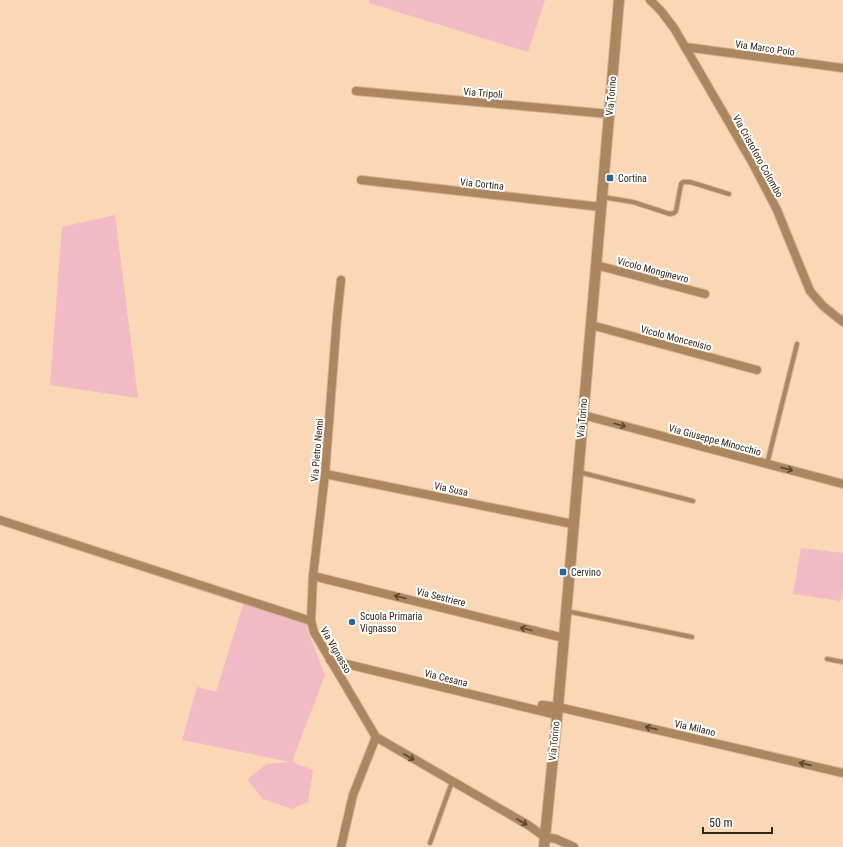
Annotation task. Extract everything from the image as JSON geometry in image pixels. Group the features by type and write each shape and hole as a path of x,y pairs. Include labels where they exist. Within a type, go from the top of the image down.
{"street":[{"name":"Via Torino","path":"545,842 558,711 619,0"},
{"name":"Via Cristoforo Colombo","path":"650,0 667,18 752,162 770,196 810,291 823,306 843,322"},
{"name":"Via Marco Polo","path":"685,47 843,68"},
{"name":"Via Tripoli","path":"356,91 609,114"},
{"name":"Via Cortina","path":"361,180 602,202"},
{"name":"Vicolo Monginevro","path":"596,265 705,294"},
{"name":"Via Pietro Nenni","path":"311,622 313,576 325,474 341,280"},
{"name":"Vicolo Moncenisio","path":"591,325 757,370"},
{"name":"Via Giuseppe Minocchio","path":"583,415 843,484"},
{"name":"Via Susa","path":"325,474 573,524"},
{"name":"Via Vignasso","path":"0,520 311,622 314,632 376,738 528,825 545,842 556,839 574,847"},
{"name":"Via Sestriere","path":"313,576 564,638"},
{"name":"Via Cesana","path":"330,660 558,711"},
{"name":"Via Milano","path":"542,705 558,711 843,772"},
{"path":"341,847 353,795 376,738"}],"lane":[{"path":"602,202 633,202 670,214 676,211 681,184 685,181 729,194"},
{"path":"767,464 797,344"},
{"path":"578,471 693,501"},
{"path":"566,611 692,637"},
{"path":"827,659 843,662"},
{"path":"430,843 452,782"}],"shaded area":[{"path":"369,0 545,0 528,52 369,3"},
{"path":"115,215 138,398 50,385 62,227"},
{"path":"801,548 843,553 843,588 841,601 793,594"},
{"path":"244,602 307,623 307,629 325,675 292,762 313,770 308,802 292,809 263,799 247,779 267,764 290,762 182,740 197,687 216,692"}],"place":[{"name":"Cortina","path":"610,178"},
{"name":"Cervino","path":"563,572"},
{"name":"Scuola Primaria Vignasso","path":"352,622"}]}
